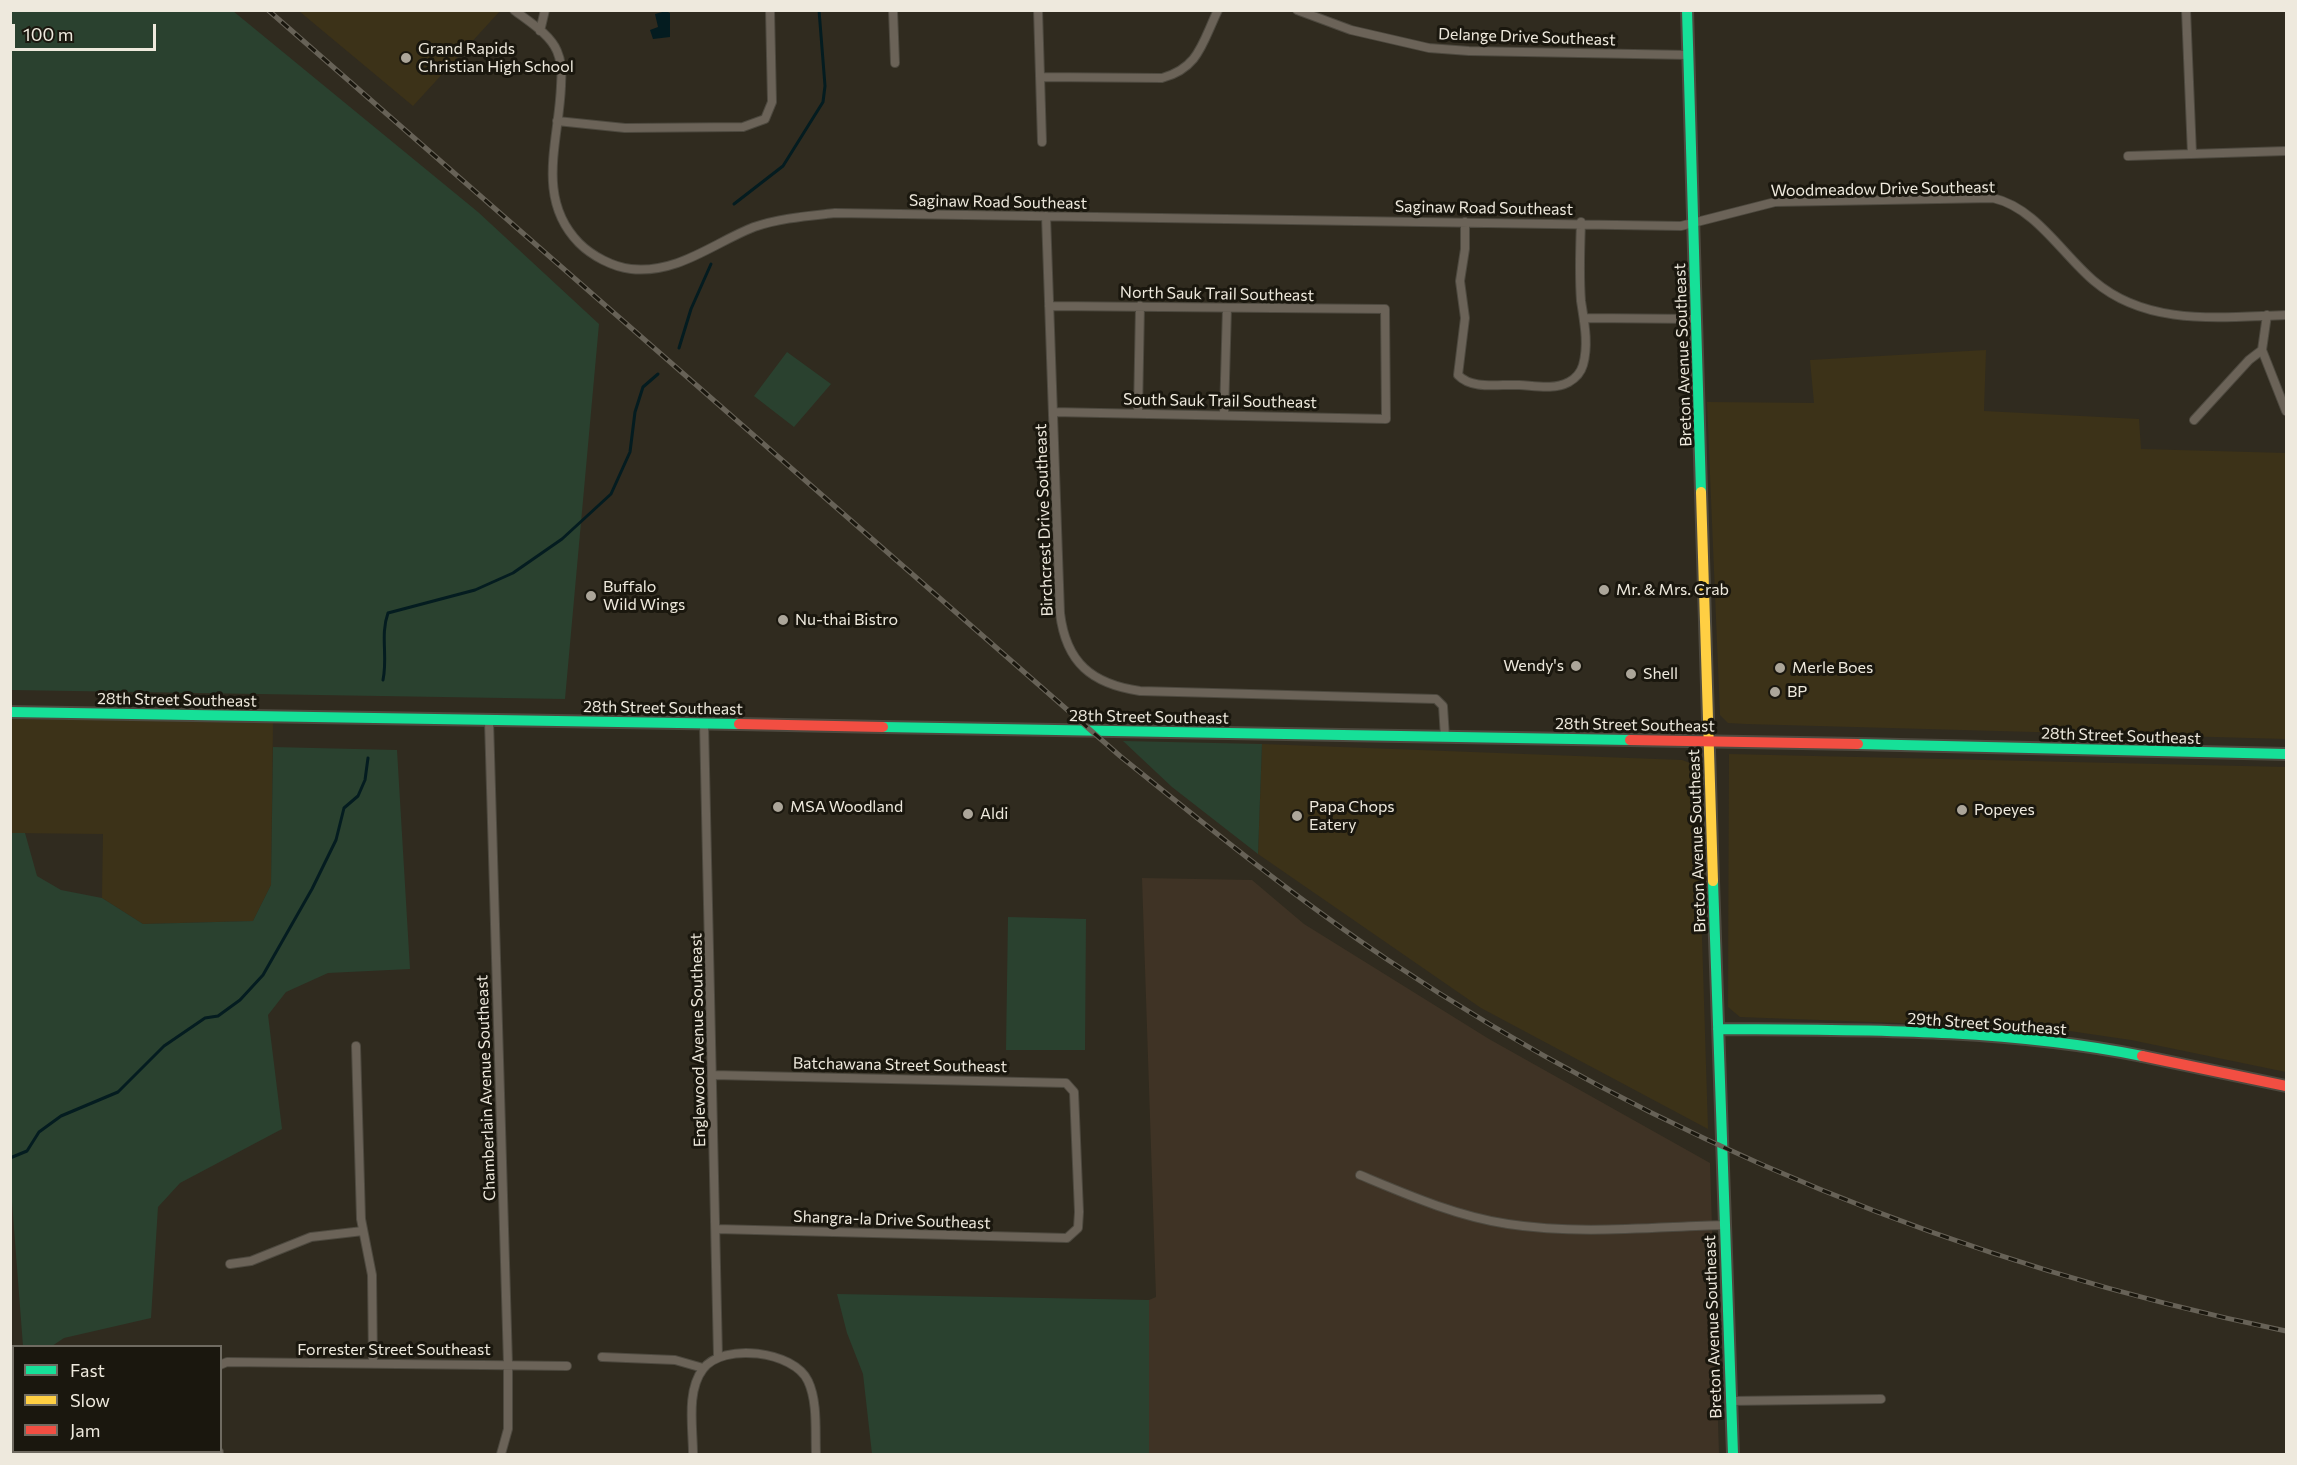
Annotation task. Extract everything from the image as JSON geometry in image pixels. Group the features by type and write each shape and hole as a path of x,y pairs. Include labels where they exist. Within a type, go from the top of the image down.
{"main road":[{"name":"Breton Avenue Southeast","path":"1687,10 1708,741 1733,1455"},
{"name":"28th Street Southeast","path":"10,712 1708,741 2286,754"},
{"name":"29th Street Southeast","path":"1718,1029 2032,1039 2127,1053 2286,1086"}],"street":[{"name":"Saginaw Road Southeast","path":"514,10 540,31 556,48 562,69 551,176 554,198 560,215 574,237 593,255 631,269 657,269 679,264 728,238 775,221 835,213 1581,222 1677,226 1694,223"},
{"path":"540,31 545,10"},
{"path":"557,121 625,128 743,127 765,119 772,102 770,10"},
{"path":"893,10 895,63"},
{"path":"1038,10 1042,142"},
{"path":"1041,77 1162,78 1180,73 1194,60 1218,10"},
{"name":"Delange Drive Southeast","path":"1298,10 1351,30 1429,48 1469,51 1689,55"},
{"path":"2186,10 2192,154"},
{"path":"2128,156 2286,151"},
{"name":"Woodmeadow Drive Southeast","path":"1694,223 1774,202 1993,198 2018,207 2094,281 2133,304 2171,316 2286,315"},
{"name":"Birchcrest Drive Southeast","path":"1046,216 1062,629 1074,656 1091,675 1114,687 1140,691 1436,699 1443,706 1444,737"},
{"path":"1465,222 1465,249 1460,281 1465,318 1458,375 1463,380 1472,383 1555,387 1579,375 1583,365 1586,318 1581,302 1581,222"},
{"name":"North Sauk Trail Southeast","path":"1049,306 1385,309 1386,419"},
{"path":"1138,412 1140,306"},
{"path":"1224,414 1227,308"},
{"path":"2267,315 2262,350 2286,411"},
{"path":"1586,318 1697,319"},
{"path":"2194,420 2249,360 2262,350"},
{"name":"South Sauk Trail Southeast","path":"1053,412 1386,419"},
{"name":"Chamberlain Avenue Southeast","path":"489,721 508,1364 508,1429 501,1455"},
{"name":"Englewood Avenue Southeast","path":"704,723 718,1357"},
{"path":"356,1046 363,1230 372,1275 373,1363"},
{"name":"Batchawana Street Southeast","path":"712,1075 1056,1082 1071,1087 1075,1101 1079,1212 1078,1228 1067,1238"},
{"path":"1360,1175 1453,1211 1508,1224 1567,1229 1724,1225"},
{"name":"Shangra-la Drive Southeast","path":"716,1229 1067,1238"},
{"path":"230,1264 251,1261 311,1237 363,1230"},
{"path":"693,1455 694,1390 703,1368 718,1357 740,1352 764,1354 797,1368 808,1380 813,1401 816,1455"},
{"path":"602,1357 675,1360 703,1368"},
{"name":"Forrester Street Southeast","path":"222,1364 373,1363 567,1366"},
{"path":"1730,1401 1881,1399"}],"shaded area":[{"name":"Grand Rapids Christian High School","path":"299,11 500,11 413,106"},
{"path":"1986,350 1984,411 2139,419 2141,449 2286,453 2286,739 1746,724 1728,723 1720,715 1707,402 1814,403 1810,360"},
{"path":"11,719 273,722 271,885 253,921 143,924 102,898 103,834 11,833"},
{"path":"1262,744 1682,760 1690,763 1697,778 1708,1129 1481,1008 1258,854"},
{"path":"1729,754 2286,767 2286,1072 2131,1040 2056,1029 1740,1017 1728,1007"},
{"path":"1142,878 1252,880 1304,924 1489,1039 1710,1163 1719,1454 1149,1454 1149,1300 1156,1297"}],"green space":[{"path":"11,10 233,11 478,212 599,324 565,699 11,690"},
{"path":"787,352 831,384 794,427 754,396"},
{"path":"1123,741 1262,744 1258,854 1172,787"},
{"path":"273,747 397,750 410,969 328,973 286,992 268,1015 282,1129 180,1183 158,1207 151,1318 64,1338 54,1345 23,1345 10,1176 11,833 25,833 37,876 61,890 102,898 143,924 253,921 271,885"},
{"path":"1008,917 1086,919 1085,1050 1006,1050"},
{"path":"837,1294 1149,1300 1149,1454 872,1454 863,1374 847,1333"}],"water":[{"path":"666,11 670,13 670,37 653,39 650,30 658,27 655,14"}],"waterway":[{"path":"734,204 783,166 823,102 825,86 819,10"},
{"path":"679,348 691,309 711,264"},
{"path":"383,680 388,613 475,590 513,573 562,539 611,494 630,452 635,412 643,387 658,374"},
{"path":"10,1158 27,1151 39,1132 61,1116 118,1092 164,1046 205,1018 218,1016 240,1000 263,975 312,889 336,840 344,808 358,796 365,780 368,758"}],"railway":[{"path":"268,10 1120,756 1286,887 1388,960 1491,1025 1598,1085 1707,1140 1819,1189 1934,1233 2050,1271 2167,1304 2286,1331"}],"traffic: fast":[{"path":"1687,10 1701,492"},
{"path":"10,712 739,724"},
{"path":"883,727 1630,740"},
{"path":"1858,744 2286,754"},
{"path":"1713,881 1733,1454"},
{"path":"1718,1029 1931,1032 1984,1035 2037,1040 2142,1056"}],"traffic: slow":[{"path":"1701,492 1713,881"}],"traffic: jam":[{"path":"739,724 883,727"},
{"path":"1630,740 1858,744"},
{"path":"2142,1056 2286,1086"}],"place":[{"name":"Grand Rapids Christian High School","path":"406,58"},
{"name":"Mr. & Mrs. Crab","path":"1604,590"},
{"name":"Buffalo Wild Wings","path":"591,596"},
{"name":"Nu-thai Bistro","path":"783,620"},
{"name":"Wendy's","path":"1576,666"},
{"name":"Merle Boes","path":"1780,668"},
{"name":"Shell","path":"1631,674"},
{"name":"BP","path":"1775,692"},
{"name":"MSA Woodland","path":"778,807"},
{"name":"Popeyes","path":"1962,810"},
{"name":"Aldi","path":"968,814"},
{"name":"Papa Chops Eatery","path":"1297,816"}]}
